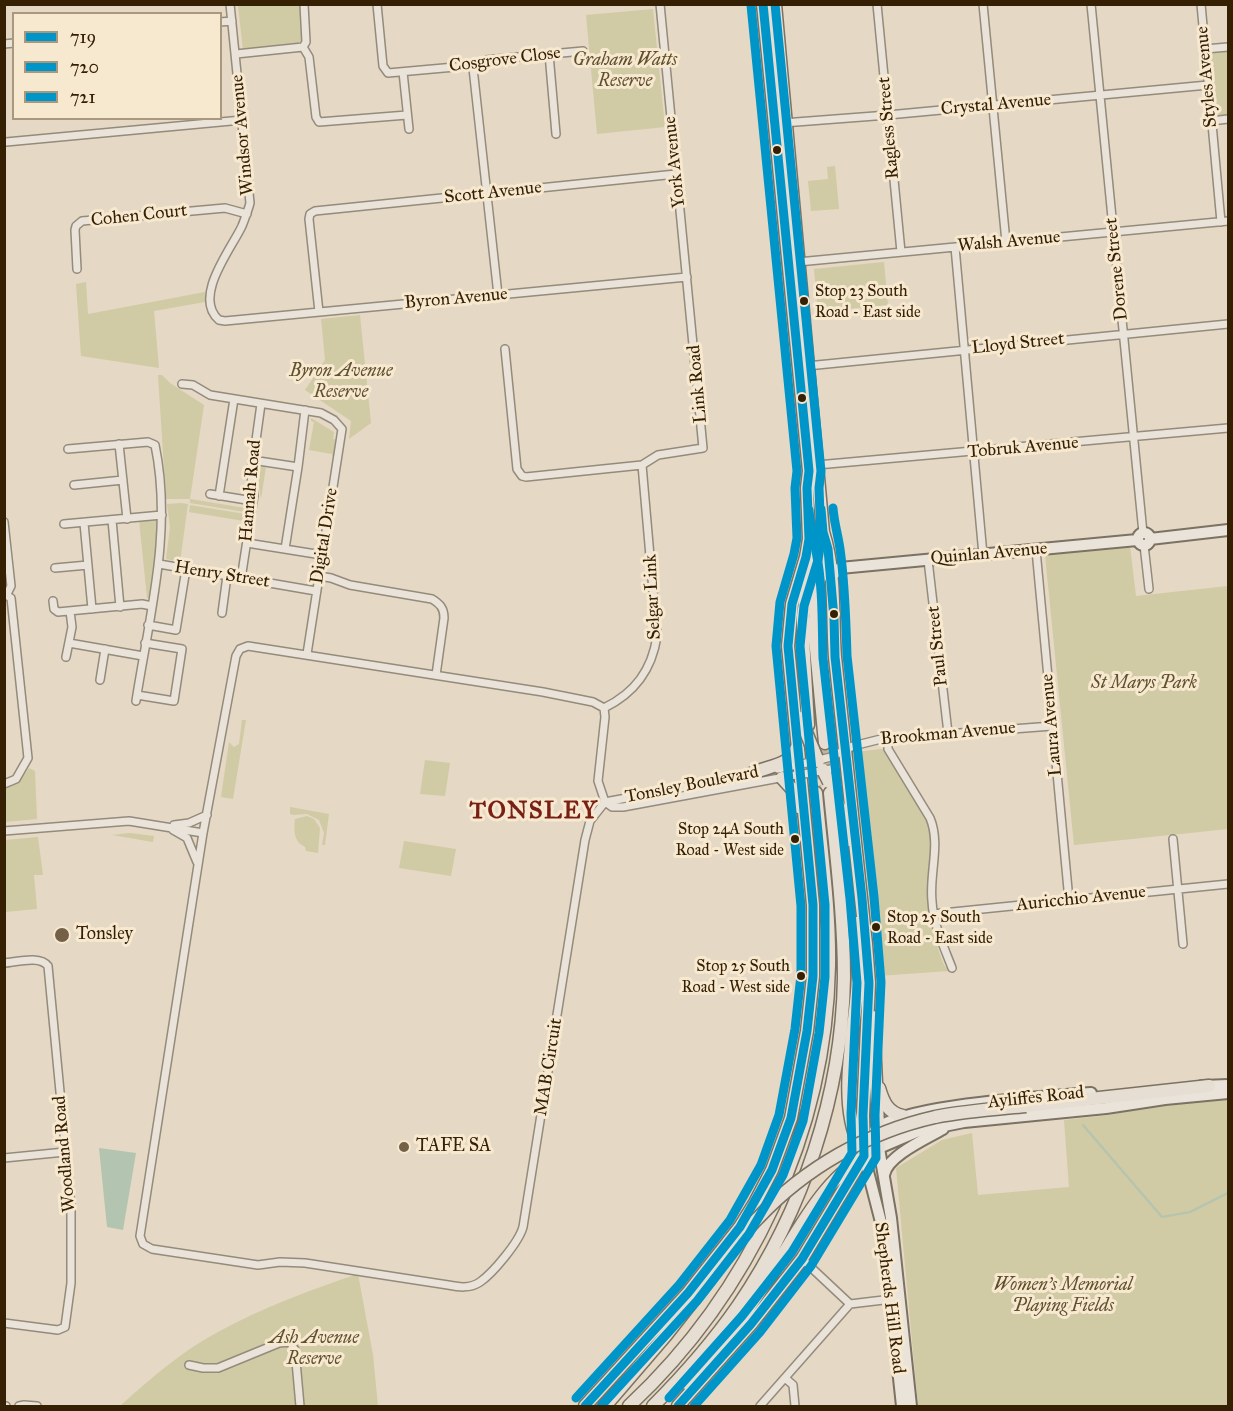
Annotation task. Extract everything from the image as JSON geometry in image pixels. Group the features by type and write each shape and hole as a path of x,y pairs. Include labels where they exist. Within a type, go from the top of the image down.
{"highway":[{"path":"763,4 780,123 813,468 829,560 834,649 874,1027 880,1154"},
{"path":"775,4 780,123"},
{"path":"781,1189 804,1084 814,989 813,905 801,769 790,681 788,631 792,604 808,549 807,488 813,468"},
{"path":"804,722 803,616 814,534 813,468"},
{"path":"823,532 814,628 825,743"},
{"path":"790,681 804,722 843,817 849,844 857,936 857,989 849,1104 855,1132 864,1154"},
{"path":"749,775 759,769 785,761 793,755 797,746"},
{"path":"782,778 793,790 799,811 805,818"},
{"path":"629,1407 674,1360 719,1302 747,1256 781,1189 810,1104 825,1024 828,975 828,927 816,793"},
{"path":"653,1407 702,1354 752,1285 787,1220 810,1162 830,1089 842,1015 843,942 830,793"},
{"path":"585,1407 688,1293 740,1227 755,1203 772,1170 791,1118 802,1063 813,976"},
{"path":"678,1407 759,1314 802,1259 864,1154 865,1040 869,983"},
{"path":"875,1075 886,1106 894,1114 903,1116"},
{"path":"605,1407 643,1363 741,1237 776,1200 821,1165 853,1147 886,1132 933,1118 969,1111 1209,1086"},
{"name":"Ayliffes Road","path":"663,1407 697,1372 742,1318 818,1198 841,1173 864,1154 880,1154"},
{"path":"596,1407 633,1369 643,1363"}],"main road":[{"name":"Quinlan Avenue","path":"840,568 1228,530"},
{"path":"829,560 840,568 830,578"},
{"name":"Ayliffes Road","path":"877,1128 889,1120 948,1107 1056,1096 1228,1084"},
{"name":"Ayliffes Road","path":"880,1154 919,1131 954,1124 1228,1093"},
{"path":"884,1176 887,1165 892,1160 954,1124"},
{"path":"864,1154 868,1138 877,1128"},
{"name":"Shepherds Hill Road","path":"864,1154 883,1230 896,1299 911,1407"},
{"name":"Shepherds Hill Road","path":"880,1154 891,1218 902,1407"}],"street":[{"name":"Windsor Avenue","path":"225,321 216,316 212,309 210,290 214,277 247,214 250,203 230,4"},
{"path":"303,47 306,42 304,4"},
{"path":"378,4 385,69 392,73 403,72 409,129"},
{"name":"York Avenue","path":"660,4 692,319"},
{"name":"Ragless Street","path":"877,4 901,252"},
{"path":"983,4 1006,242"},
{"name":"Dorene Street","path":"1091,4 1149,589"},
{"name":"Styles Avenue","path":"1200,4 1211,121 1225,221"},
{"path":"222,22 232,21"},
{"path":"236,54 303,47"},
{"path":"303,47 309,57 316,117 320,122 407,115"},
{"path":"1204,49 1228,47"},
{"name":"Cosgrove Close","path":"403,72 466,66 473,68 486,60 583,51"},
{"path":"549,54 556,134"},
{"path":"473,68 498,295"},
{"name":"Crystal Avenue","path":"780,123 888,116 1208,85"},
{"path":"1211,121 1228,119"},
{"path":"6,142 242,120"},
{"name":"Scott Avenue","path":"319,312 310,214 315,211 676,174"},
{"name":"Cohen Court","path":"77,269 75,230 82,221 225,208 247,214"},
{"name":"Walsh Avenue","path":"794,263 1225,221"},
{"path":"955,247 983,555"},
{"name":"Byron Avenue","path":"225,321 687,276"},
{"name":"Link Road","path":"642,465 658,455 703,448 692,319"},
{"name":"Lloyd Street","path":"804,366 1228,324"},
{"path":"505,349 518,469 522,476 642,465"},
{"path":"182,384 193,385 210,395 305,410 285,549"},
{"path":"219,496 234,399"},
{"name":"Hannah Road","path":"241,579 254,495 250,476 261,404"},
{"name":"Digital Drive","path":"305,410 328,415 342,429 307,654"},
{"name":"Tobruk Avenue","path":"813,468 1228,429"},
{"path":"68,449 148,442 155,445 162,515 159,564"},
{"path":"119,444 127,519"},
{"path":"252,460 298,467"},
{"name":"Selgar Link","path":"604,708 626,695 640,680 651,662 657,636 642,465"},
{"path":"74,485 123,480"},
{"path":"210,494 253,501"},
{"path":"64,524 162,515"},
{"path":"112,520 120,607"},
{"path":"4,522 11,586 8,595 28,758 16,779 4,784"},
{"path":"84,523 92,609"},
{"path":"247,543 322,555"},
{"name":"Laura Avenue","path":"1036,550 1069,900"},
{"name":"Paul Street","path":"928,560 948,733"},
{"name":"Henry Street","path":"146,643 182,649 174,701 136,698 159,564 316,591"},
{"path":"54,568 88,565"},
{"path":"148,625 176,630 186,569"},
{"path":"222,613 227,576"},
{"path":"319,576 350,585 432,598 440,604 444,611 444,618 436,675"},
{"path":"53,601 54,609 58,612 142,604 152,606"},
{"path":"66,657 72,627 70,611"},
{"path":"69,644 143,656"},
{"name":"MAB Circuit","path":"604,708 594,702 307,654 248,646 240,649 236,656 203,833 140,1236 143,1244 152,1250 258,1265 286,1262 305,1263 448,1285 469,1287 480,1283 521,1236 585,840 590,821 605,802"},
{"path":"100,680 105,650"},
{"path":"604,708 598,782 605,802"},
{"name":"Brookman Avenue","path":"844,750 891,738 1052,726"},
{"path":"891,738 888,749 935,830 931,898 933,914 952,968"},
{"name":"Tonsley Boulevard","path":"824,767 831,757 844,750"},
{"name":"Tonsley Boulevard","path":"605,802 749,775 847,766"},
{"name":"Tonsley Boulevard","path":"605,802 612,807 623,807 666,801 782,778 801,769"},
{"path":"165,827 189,823 207,815"},
{"path":"4,831 129,821 203,833"},
{"path":"165,827 187,838 198,865"},
{"path":"1173,839 1183,944"},
{"name":"Auricchio Avenue","path":"933,914 1228,884"},
{"name":"Woodland Road","path":"4,963 39,960 44,961 48,966 71,1207 71,1283 65,1327 58,1330 4,1323"},
{"path":"4,1158 65,1152"},
{"path":"802,1259 850,1304"},
{"path":"760,1407 850,1304 896,1299"},
{"path":"189,1365 218,1368 279,1343 290,1342 295,1350 300,1407"},
{"path":"785,1378 793,1385 795,1407"},
{"path":"19,1407 24,1405 37,1407"}],"green space":[{"path":"238,5 300,5 302,40 296,45 243,50"},
{"name":"Graham Watts Reserve","path":"653,9 665,127 597,134 586,15"},
{"path":"1228,51 1228,116 1215,115 1210,56 1214,53"},
{"path":"835,166 839,209 811,211 808,181 828,179 827,167"},
{"path":"884,262 888,305 818,312 814,269"},
{"path":"86,282 88,314 205,292 205,302 154,311 159,368 81,356 76,284"},
{"name":"Byron Avenue Reserve","path":"360,315 371,423 349,439 351,421 305,390 325,360 321,319"},
{"path":"158,375 162,375 170,383 204,405 190,499 166,499"},
{"path":"311,418 334,432 333,439 338,440 334,457 332,454 309,450 314,422"},
{"path":"259,466 266,467 261,499 257,476"},
{"path":"190,499 245,508 245,512 190,503"},
{"path":"167,504 188,504 180,562 166,559 170,527"},
{"path":"190,505 245,514 244,521 189,512"},
{"path":"158,519 161,530 150,597 147,598 139,520"},
{"name":"St Marys Park","path":"1130,546 1136,596 1228,586 1228,829 1074,845 1045,555"},
{"path":"242,720 246,720 233,799 221,797 229,742 234,747 239,744"},
{"path":"884,750 930,824 932,839 928,913 939,952 949,971 878,976 853,755 856,752"},
{"path":"425,760 450,763 445,796 420,794"},
{"path":"29,768 35,771 37,819 5,822 5,788 18,783"},
{"path":"290,807 329,814 325,845 322,845 324,833 319,820 307,814 290,814"},
{"path":"307,816 314,819 320,828 318,853 306,851 295,835 295,819"},
{"path":"130,833 154,836 153,842 112,835"},
{"path":"38,837 43,875 34,875 37,909 5,912 5,840"},
{"path":"404,841 456,849 451,876 399,868"},
{"name":"Women's Memorial Playing Fields","path":"1228,1093 1228,1406 918,1406 896,1168 942,1140 972,1133 978,1195 1069,1187 1064,1120 1109,1115 1194,1096"},
{"name":"Ash Avenue Reserve","path":"358,1274 373,1355 378,1406 120,1406 179,1357 218,1332 287,1300"}],"shaded area":[{"path":"99,1148 136,1153 123,1230 107,1227"}],"waterway":[{"path":"1083,1125 1162,1217 1190,1212 1228,1193"}],"tunnel":[{"path":"825,743 828,781"},
{"path":"811,750 816,793"}],"transit line":[{"name":"719","path":"585,1406 688,1293 740,1227 772,1170 791,1118 807,1031 813,976 813,905 788,646 792,604 809,539 807,488 809,471 763,4"},
{"name":"720","path":"601,1406 697,1301 749,1234 783,1175 803,1121 819,1033 825,977 825,905 800,646 804,606 818,560 821,541 819,488 821,471 775,4"},
{"name":"721","path":"576,1398 679,1285 730,1220 761,1165 779,1115 795,1029 801,975 801,906 776,646 780,602 797,538 795,488 797,471 751,5"},
{"name":"720","path":"694,1406 760,1332 811,1266 876,1158 875,1115 881,982 874,897 847,656 843,576 833,508"},
{"name":"719","path":"678,1406 751,1324 802,1259 864,1156 863,1115 869,983 862,898 835,657 828,549 823,532 821,509"},
{"name":"721","path":"669,1398 742,1316 792,1252 852,1153 851,1114 857,983 823,658 820,578 809,510"}],"place":[{"name":"Stop 23 South Road - East side","path":"804,301"},
{"name":"Stop 24A South Road - West side","path":"795,839"},
{"name":"Stop 25 South Road - East side","path":"876,927"},
{"name":"Tonsley","path":"62,935"},
{"name":"Stop 25 South Road - West side","path":"801,976"},
{"name":"TAFE SA","path":"404,1147"}],"district":[{"name":"TONSLEY","path":"534,812"}]}
